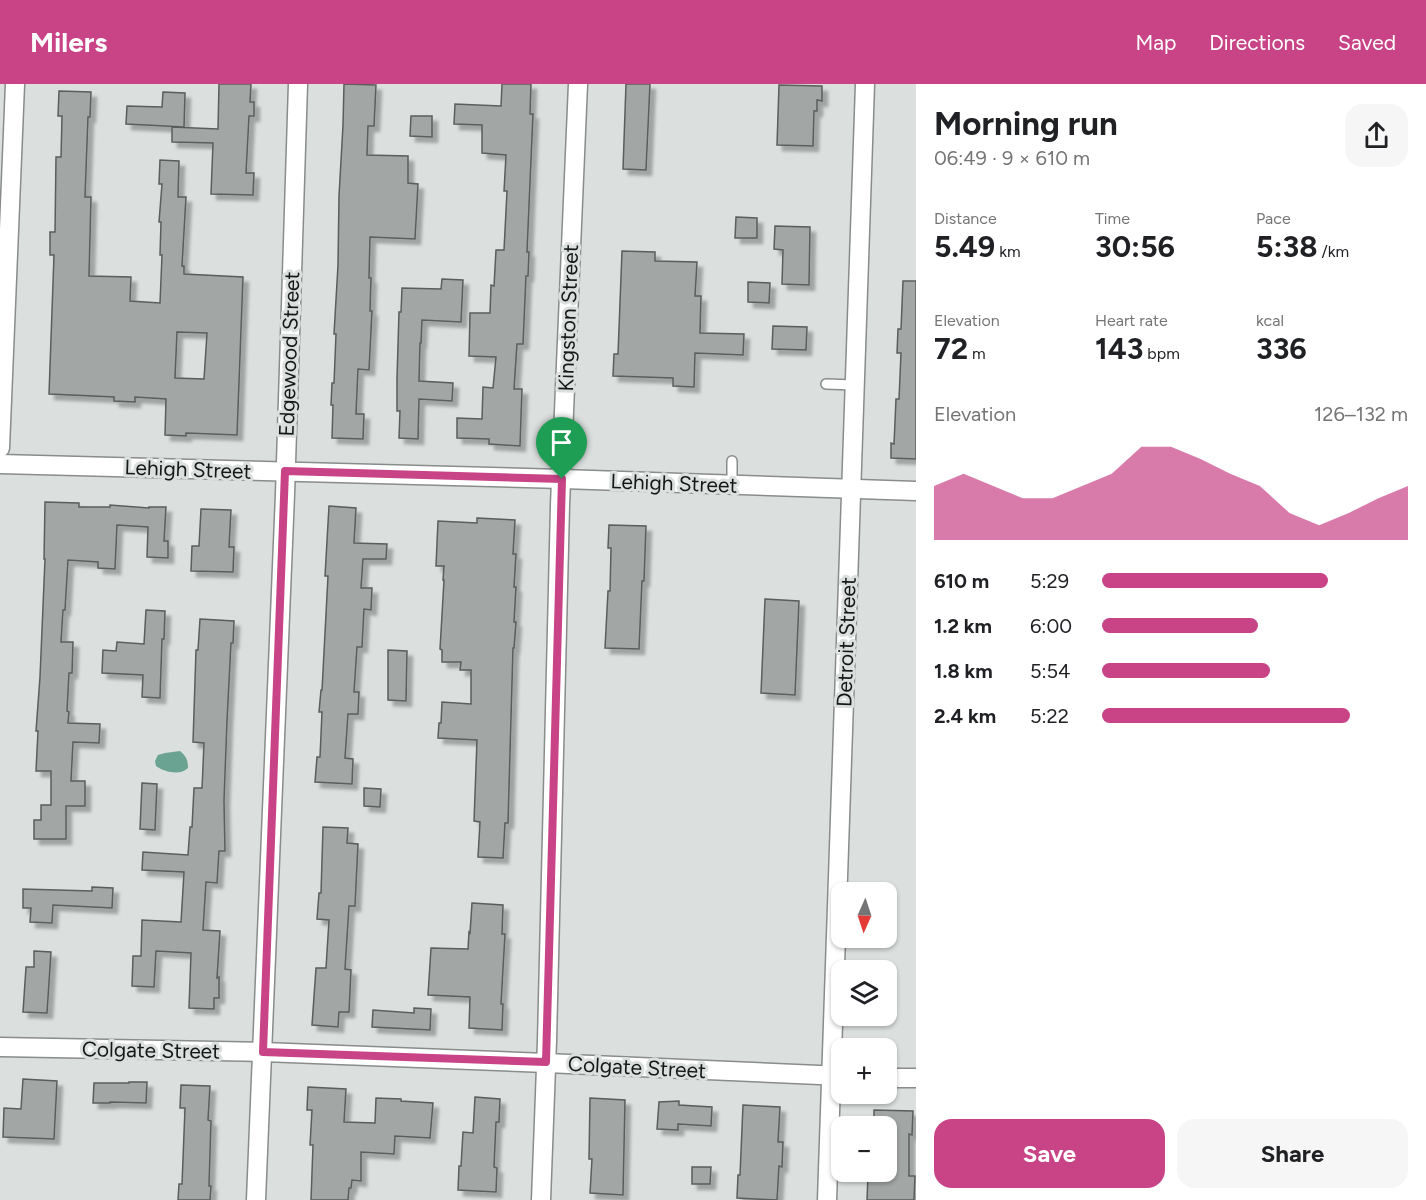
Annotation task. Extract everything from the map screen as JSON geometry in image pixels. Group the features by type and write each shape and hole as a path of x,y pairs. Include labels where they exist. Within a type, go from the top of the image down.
{"street":[{"path":"0,448 15,84"},
{"name":"Edgewood Street","path":"256,1200 285,471 297,84"},
{"name":"Kingston Street","path":"541,1200 562,479 578,84"},
{"name":"Detroit Street","path":"837,1038 854,385 865,84"},
{"name":"Lehigh Street","path":"0,464 916,491"},
{"name":"Colgate Street","path":"0,1047 263,1052 546,1062 831,1076"},
{"path":"897,1078 916,1078"},
{"name":"Detroit Street","path":"827,1200 834,1104"}],"lane":[{"path":"826,384 854,385"},
{"path":"732,461 732,485"}],"shaded area":[{"path":"180,751 188,763 188,768 185,770 172,772 156,766 155,761 158,755"}],"building":[{"path":"219,84 251,84 250,102 254,102 254,116 249,116 246,173 254,173 253,195 211,194 213,143 172,142 172,127 218,129"},
{"path":"344,84 376,85 374,126 368,126 367,155 408,156 408,183 418,184 415,239 370,237 369,278 371,278 370,311 372,311 369,370 358,369 356,414 364,414 363,439 332,438 333,405 331,405 336,334 334,334"},
{"path":"502,84 531,84 530,114 533,114 528,276 526,276 523,344 517,344 514,389 522,389 520,446 489,444 489,439 457,438 457,418 482,419 483,387 493,388 496,357 469,356 470,313 490,313 496,250 504,250 507,191 504,191 506,155 482,153 482,125 454,124 455,104 501,106"},
{"path":"626,84 650,84 646,170 623,169"},
{"path":"779,85 822,86 822,101 817,100 817,111 814,111 813,146 777,145"},
{"path":"59,91 91,92 85,197 91,197 89,276 131,277 130,301 160,303 162,255 160,255 161,222 159,222 162,184 159,184 160,160 179,161 178,197 186,197 182,266 184,266 184,274 243,277 237,435 186,433 186,436 165,435 166,399 135,397 135,402 114,401 114,397 49,394 54,255 50,255 50,232 55,232 56,157 61,157 62,116 58,116","holes":["177,332 207,333 204,379 175,378"]},
{"path":"163,92 185,93 184,127 126,124 127,106 162,107"},
{"path":"411,116 432,116 432,137 410,136"},
{"path":"736,217 757,218 757,238 735,238"},
{"path":"775,226 810,227 809,285 782,284 783,250 774,249"},
{"path":"622,251 655,252 655,261 697,262 695,296 701,296 700,333 744,334 743,355 695,353 694,387 673,386 673,378 613,376 614,354 618,354"},
{"path":"442,279 463,280 461,322 422,320 419,381 453,383 452,401 419,399 418,439 399,438 400,411 397,411 397,378 402,288 441,289"},
{"path":"903,281 916,281 916,459 891,458 891,443 894,444 896,399 899,399 901,353 897,353 898,329 901,329"},
{"path":"748,282 770,283 769,303 748,302"},
{"path":"773,326 807,327 806,350 772,349"},
{"path":"45,502 79,503 79,507 110,507 110,505 166,507 164,541 168,541 168,558 147,557 148,527 117,525 115,569 98,568 98,562 68,560 61,642 73,642 72,673 69,673 68,723 100,724 99,743 73,742 71,781 85,781 85,806 66,806 66,839 34,839 34,820 41,820 41,805 51,805 51,771 36,771 45,559"},
{"path":"329,506 356,508 354,543 387,544 386,559 363,559 361,588 372,588 371,610 364,609 362,647 357,647 354,692 359,692 358,714 348,714 345,758 353,759 352,784 315,782 317,757 320,757 322,712 319,712 328,576 325,576"},
{"path":"201,509 231,510 229,547 234,547 233,572 191,571 192,546 199,546"},
{"path":"477,518 515,520 513,554 516,554 514,622 516,622 513,648 508,823 505,823 503,858 478,857 480,822 474,821 477,740 438,738 442,702 471,704 471,670 460,670 461,662 442,662 442,650 440,649 444,566 436,566 438,521 477,523"},
{"path":"609,525 646,526 639,649 605,648 608,591 610,591"},
{"path":"765,599 799,601 795,695 761,693"},
{"path":"146,610 165,611 160,698 142,697 143,675 102,673 103,650 116,651 117,642 144,644"},
{"path":"200,619 234,621 227,721 225,851 219,851 217,883 206,882 203,930 220,931 217,978 219,977 219,998 214,998 214,1009 189,1008 191,953 156,951 154,987 132,986 133,956 141,956 142,920 181,922 184,872 142,870 143,852 188,855 194,788 202,788 204,743 193,742 196,650 198,650"},
{"path":"388,650 407,651 406,701 388,700"},
{"path":"142,783 157,784 155,830 140,829"},
{"path":"364,788 381,789 380,807 364,806"},
{"path":"323,827 348,828 347,843 358,844 355,906 349,906 345,969 351,970 349,1012 339,1012 338,1027 312,1025 316,968 326,968 329,920 317,919 319,893 321,893"},
{"path":"92,887 113,888 112,908 53,905 52,923 30,922 31,908 23,908 23,889 92,891"},
{"path":"472,903 503,905 502,934 505,934 501,1004 503,1004 502,1030 469,1028 470,997 428,995 431,948 468,949"},
{"path":"34,951 51,952 47,1013 23,1012 26,967 34,967"},
{"path":"414,1008 431,1009 430,1030 372,1027 373,1010 414,1013"},
{"path":"23,1079 57,1081 54,1139 3,1137 4,1108 21,1109"},
{"path":"147,1082 146,1103 93,1103 94,1083"},
{"path":"181,1085 210,1086 208,1120 211,1121 210,1200 178,1200 179,1184 182,1184 185,1108 180,1108"},
{"path":"308,1087 346,1089 344,1122 375,1123 376,1098 433,1103 430,1138 395,1136 394,1154 361,1152 361,1181 352,1180 348,1200 311,1200 313,1145 310,1145 312,1110 307,1110"},
{"path":"475,1097 500,1099 499,1122 496,1122 494,1167 497,1168 496,1192 458,1190 463,1132 473,1133"},
{"path":"590,1098 625,1100 623,1195 590,1193 592,1159 589,1159"},
{"path":"679,1101 679,1105 712,1107 711,1126 678,1124 678,1130 657,1129 659,1102"},
{"path":"743,1105 780,1107 778,1142 783,1142 777,1200 737,1198"},
{"path":"874,1110 913,1111 912,1135 909,1134 909,1176 915,1176 914,1200 867,1200 868,1182 897,1182 897,1116 874,1116"},
{"path":"692,1167 711,1167 710,1184 692,1184"}],"route":[{"path":"285,471 562,479 546,1062 263,1052 285,471"}]}
